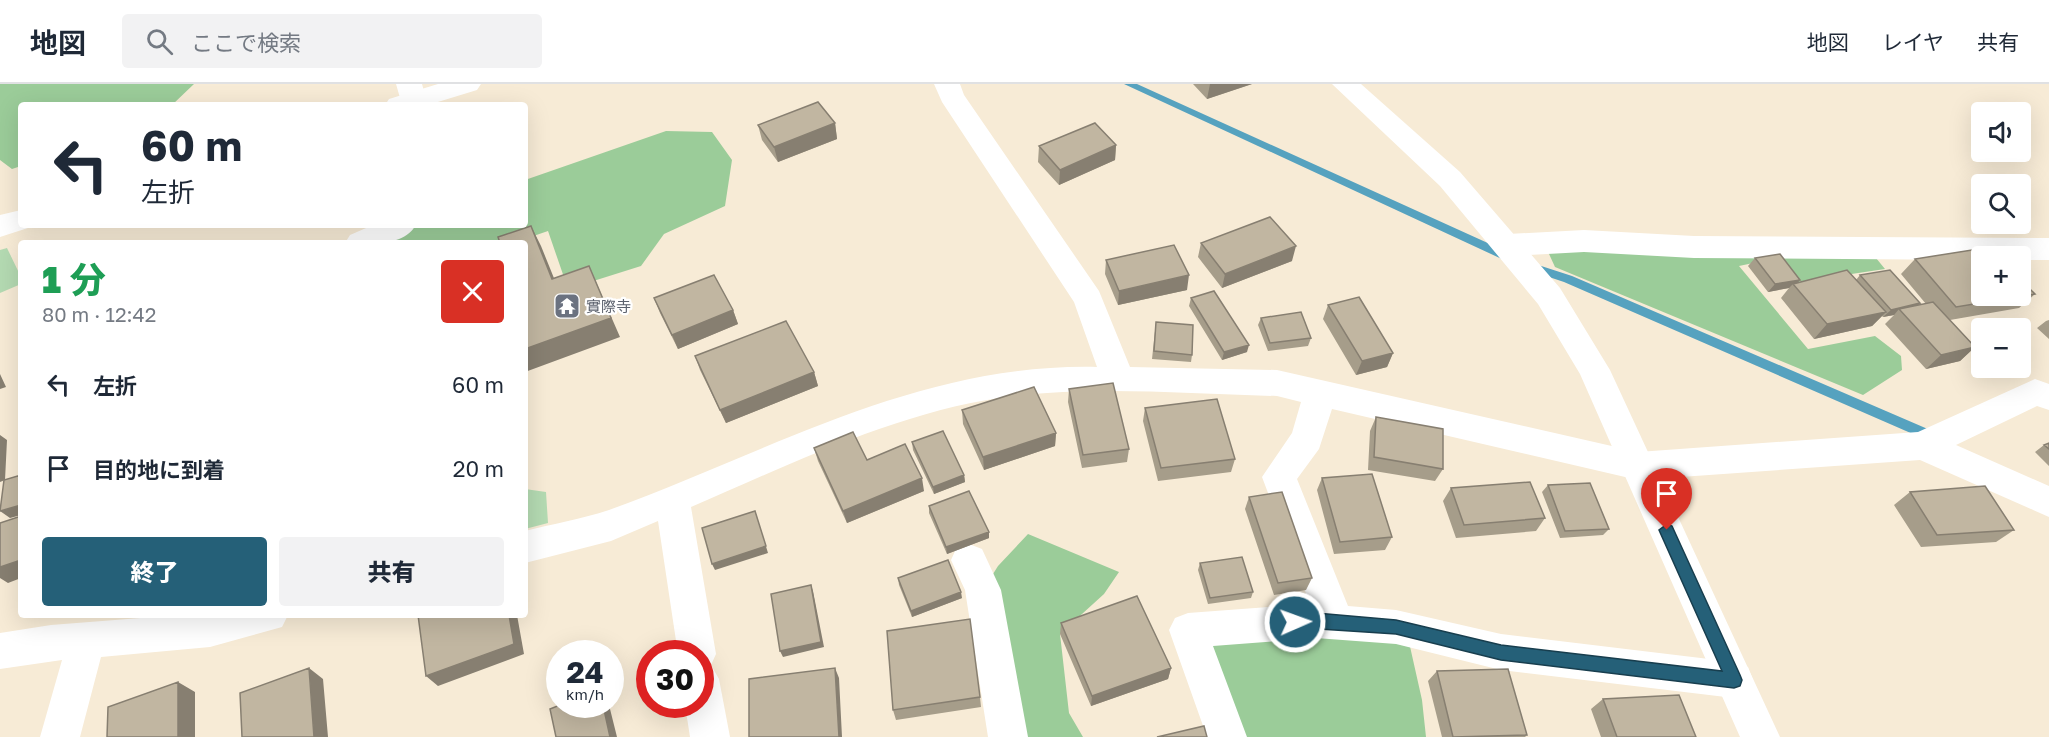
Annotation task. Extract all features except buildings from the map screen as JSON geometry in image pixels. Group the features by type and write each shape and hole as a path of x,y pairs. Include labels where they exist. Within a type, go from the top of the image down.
{"main road":[{"path":"409,99 468,84"},
{"path":"947,84 951,96 1088,299 1118,379"},
{"path":"1345,84 1450,179 1549,296 1594,370 1760,737"},
{"path":"0,226 18,221"},
{"path":"367,240 394,228"},
{"path":"1508,245 1584,241 1602,244 1694,247 2049,249"},
{"path":"528,546 611,525 784,452 909,405 998,385 1062,379 1277,383 1638,466 1922,446 2036,392 2049,396"},
{"path":"1320,393 1307,439 1278,477 1336,622"},
{"path":"1922,446 2049,502"},
{"path":"672,499 695,640"},
{"path":"969,560 983,590 1008,737"},
{"path":"0,651 247,618"},
{"path":"1227,737 1188,630 1316,621 1396,627 1501,652 1734,680"},
{"path":"60,737 86,640"},
{"path":"707,718 710,737"}],"green space":[{"path":"0,84 194,84 175,102 18,102 18,167 12,169 0,160"},
{"path":"666,131 712,132 732,160 725,206 664,234 641,266 587,283 567,286 548,231 522,240 367,240 394,228 528,228 528,179"},
{"path":"1544,243 1867,247 1885,269 1798,282 1777,258 1739,266 1808,349 1875,336 1901,356 1902,370 1863,395 1555,267"},
{"path":"7,248 18,271 18,285 0,293 0,250"},
{"path":"528,489 546,492 548,523 528,528"},
{"path":"1028,534 1119,572 1104,594 1060,634 1069,713 1083,737 991,737 983,590 998,566"},
{"path":"1359,624 1409,642 1422,700 1426,737 1227,737 1194,647"}],"waterway":[{"path":"1129,84 1508,257"},
{"path":"1532,267 1568,279 1933,437"}],"place":[{"name":"實際寺","path":"567,306"}],"route":[{"path":"1295,622 1316,621 1396,627 1501,652 1734,680 1667,530"}]}
